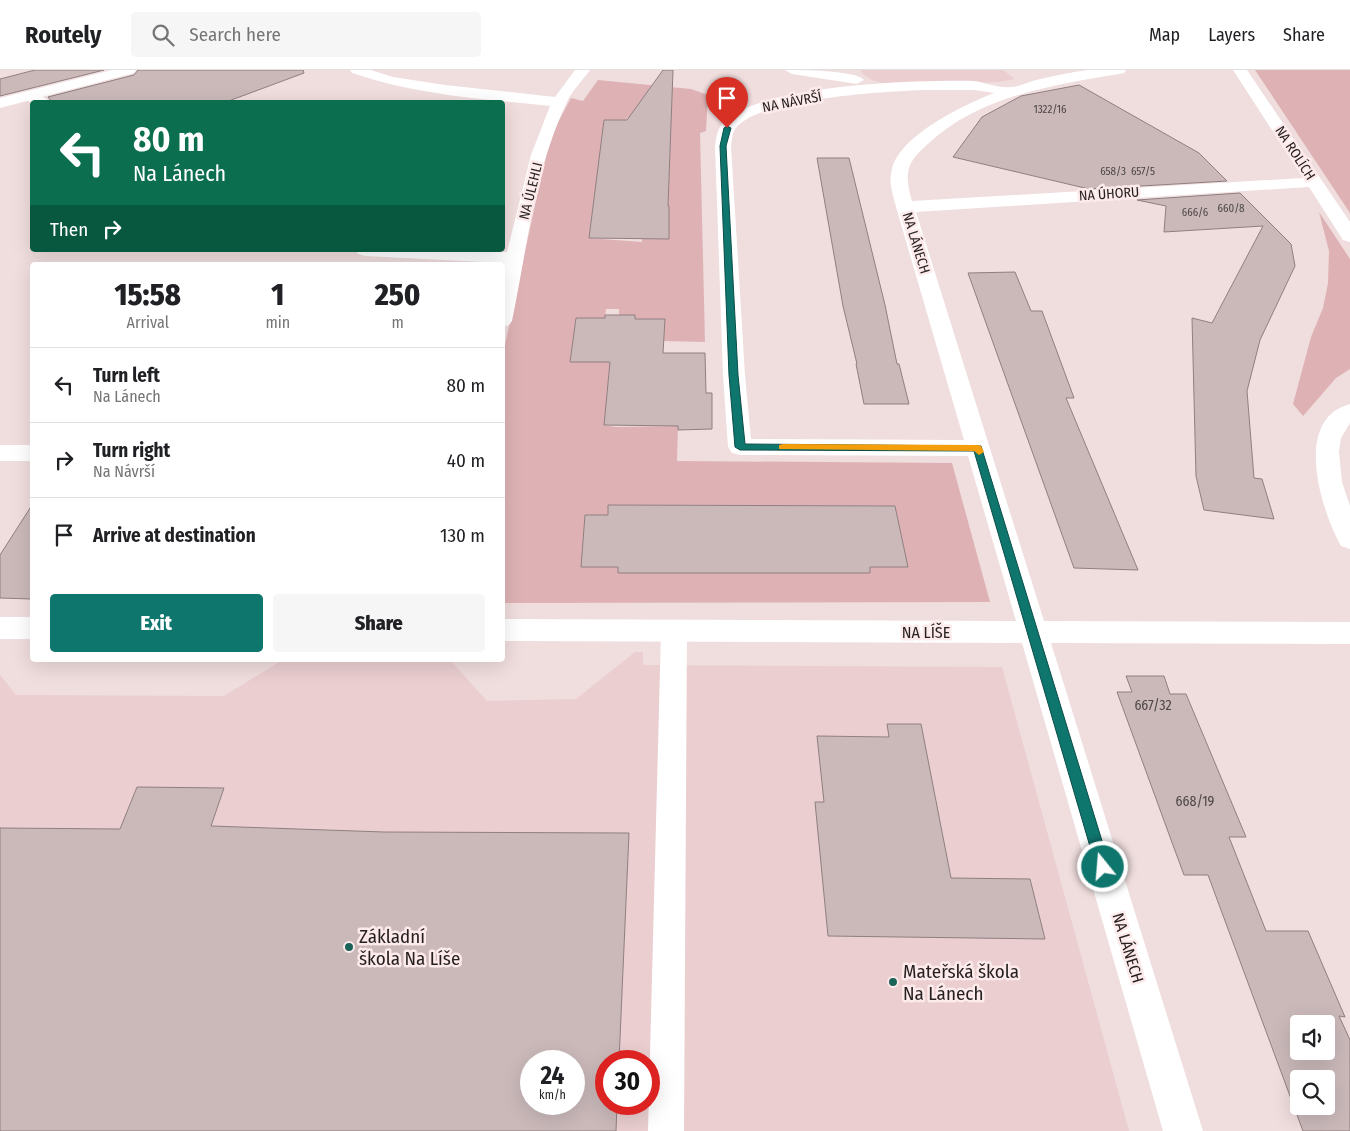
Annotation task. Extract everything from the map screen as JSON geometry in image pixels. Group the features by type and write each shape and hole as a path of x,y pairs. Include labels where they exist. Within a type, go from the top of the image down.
{"street":[{"path":"0,103 36,99 129,70"},
{"path":"357,70 390,81 445,90 559,102"},
{"name":"NA ÚLEHLI","path":"505,306 538,159 559,102 583,70"},
{"name":"NA NÁVRŠÍ","path":"978,448 740,447 734,375 723,156 727,128 751,110 857,80 976,86 1009,92 1048,81 1119,70"},
{"name":"NA ROLÍCH","path":"1240,70 1350,236"},
{"path":"438,100 458,77"},
{"name":"NA LÁNECH","path":"1009,92 954,117 925,138 902,164 898,186 1183,1131"},
{"name":"NA ÚHORU","path":"905,207 1314,182"},
{"path":"402,252 515,258"},
{"path":"1350,410 1336,424 1329,441 1326,465 1331,486 1350,539"},
{"path":"0,453 30,453"},
{"path":"0,628 30,628"},
{"name":"NA LÍŠE","path":"505,630 1350,634"}],"lane":[{"path":"792,70 857,80"},
{"path":"666,1131 674,631"}],"shaded area":[{"path":"860,70 1003,70 1015,79 999,82 889,85 872,80"},
{"path":"1255,70 1350,70 1350,213 1338,195"},
{"path":"598,80 691,89 708,95 706,131 700,133 705,342 663,341 664,319 635,319 635,315 619,316 619,309 606,309 605,318 576,318 570,362 610,362 604,425 616,427 678,426 677,461 952,463 990,602 505,603 505,345 546,154 556,126 571,98 583,101","holes":["627,118 671,120 670,145 601,145 604,120 626,120","593,206 669,206 669,239 642,239 642,242 589,238","622,505 895,506 907,567 870,567 870,573 618,573 618,567 581,567 585,515 608,515"]},
{"path":"1319,212 1350,259 1350,369 1336,378 1303,416 1293,404 1311,337 1323,308 1328,283 1329,251"},
{"name":"Základní škola Na Líše","path":"635,652 643,652 643,665 1002,667 1129,1131 0,1131 0,675 16,695 224,696 279,662 452,662 487,701 576,699"}],"building":[{"path":"35,70 104,70 0,96 0,79"},
{"path":"138,70 303,70 304,73 231,100 50,100 48,97 134,75"},
{"path":"663,70 673,70 668,206 669,239 589,238 604,120 627,120"},
{"path":"1079,85 1199,153 1227,181 1089,189 953,157 982,117 1021,96"},
{"path":"817,158 849,158 885,305 897,364 899,364 909,404 864,404 857,364 843,306"},
{"path":"1240,193 1291,244 1295,266 1260,340 1247,391 1254,478 1262,479 1274,519 1204,510 1196,476 1192,318 1212,323 1263,226 1164,232 1166,206 1137,200"},
{"path":"1015,272 1031,311 1042,311 1074,398 1066,398 1138,570 1074,568 968,273"},
{"path":"605,315 635,315 635,319 665,319 663,353 705,353 706,393 712,393 712,429 678,430 678,426 604,425 610,362 570,362 576,318 605,318"},
{"path":"608,505 895,506 908,567 870,567 870,573 618,573 618,567 581,567 585,515 608,515"},
{"path":"30,508 30,599 0,598 0,555"},
{"path":"1126,676 1164,676 1170,694 1186,694 1246,837 1229,837 1266,931 1308,931 1345,1017 1339,1016 1350,1040 1350,1131 1303,1131 1297,1115 1335,1115 1335,1070 1290,1070 1290,1096 1208,875 1184,875 1117,692 1132,692"},
{"path":"887,724 921,724 951,878 1030,879 1045,939 828,936 815,802 824,802 817,736 889,737"},
{"path":"137,787 224,788 211,826 384,832 629,833 619,1050 595,1050 595,1115 617,1115 616,1131 0,1131 0,828 120,829"}],"slow traffic":[{"path":"783,447 978,448 979,452"}],"place":[{"name":"Základní škola Na Líše","path":"349,947"},
{"name":"Mateřská škola Na Lánech","path":"893,982"}],"route":[{"path":"727,128 723,146 734,375 740,447 978,448 1103,867"}]}
